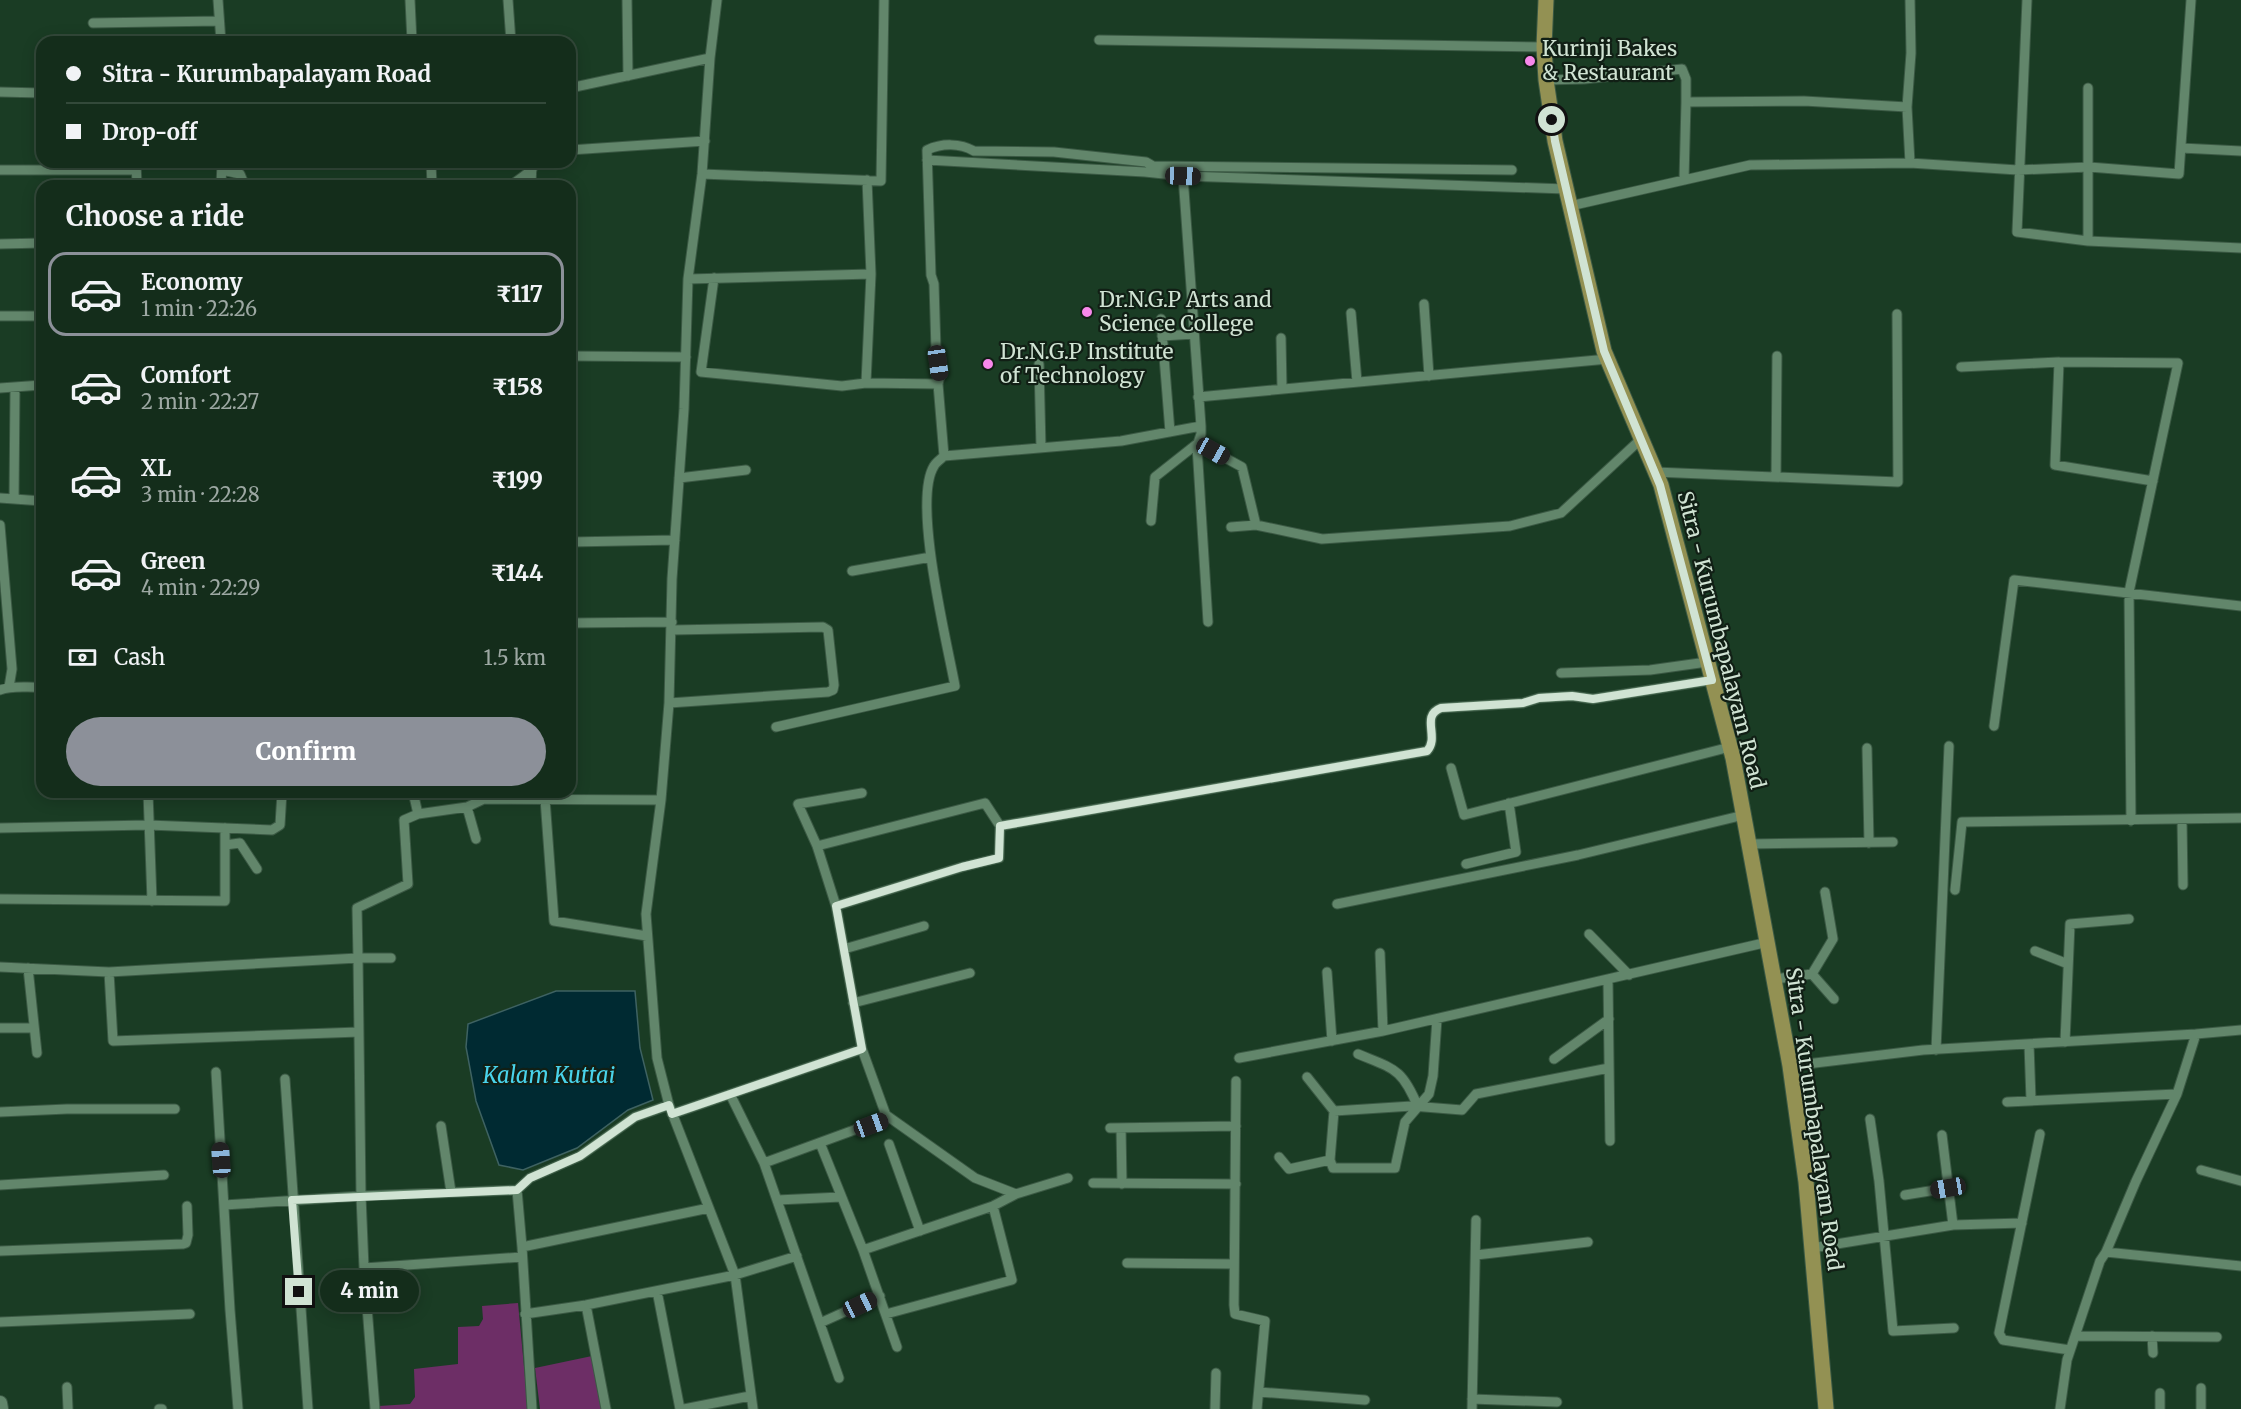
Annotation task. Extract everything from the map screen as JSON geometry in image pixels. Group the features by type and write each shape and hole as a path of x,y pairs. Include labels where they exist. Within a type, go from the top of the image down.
{"main road":[{"name":"Sitra - Kurumbapalayam Road","path":"1546,0 1544,47 1546,80 1555,141 1570,206 1608,359 1660,485 1730,747 1744,815 1790,1066 1806,1182 1826,1409"}],"street":[{"path":"218,0 220,36"},
{"path":"410,0 412,36"},
{"path":"508,0 511,36"},
{"path":"627,0 628,76"},
{"path":"717,0 710,58 702,174 688,279 669,703 661,800 646,914 646,936 657,1058 670,1109 735,1275 753,1409"},
{"path":"702,174 881,181 884,0"},
{"path":"1910,0 1911,53 1908,107 1910,163"},
{"path":"2027,0 2017,232 2088,241 2241,248"},
{"path":"1570,206 1750,165 1910,163 2018,170 2090,167 2179,174 2191,0"},
{"path":"93,23 219,21"},
{"path":"1099,40 1544,47"},
{"path":"576,87 710,58"},
{"path":"1546,80 1584,79 1682,69 1686,80 1684,180"},
{"path":"2088,88 2090,167 2088,241"},
{"path":"0,92 36,93"},
{"path":"1686,102 1804,101 1908,107"},
{"path":"576,150 705,141"},
{"path":"944,456 938,384 940,376 936,350 934,284 931,275 927,150 936,146 964,146 974,151 1054,152 1146,162 1153,166 1512,170"},
{"path":"2181,148 2241,151"},
{"path":"927,160 1183,176 1566,189"},
{"path":"0,170 68,168"},
{"path":"226,168 240,174 242,180"},
{"path":"517,180 530,168"},
{"path":"1151,521 1155,477 1198,442 1202,434 1183,176"},
{"path":"866,383 871,274 867,180"},
{"path":"0,244 36,243"},
{"path":"688,279 871,274"},
{"path":"714,278 701,372 842,386 866,383 938,384"},
{"path":"1424,304 1429,376"},
{"path":"1351,313 1358,382"},
{"path":"1655,472 1898,482 1897,314"},
{"path":"0,316 36,316"},
{"path":"1161,319 1170,432"},
{"path":"1162,336 1194,334"},
{"path":"1281,338 1282,389"},
{"path":"576,356 686,357"},
{"path":"1776,356 1776,477"},
{"path":"1198,397 1608,359"},
{"path":"2059,362 2055,465 2153,481"},
{"path":"1961,368 2059,362 2178,363 2129,592 2131,821"},
{"path":"1039,364 1041,448"},
{"path":"0,388 36,386"},
{"path":"14,499 15,388"},
{"path":"776,727 955,686 927,536 927,491 934,466 944,456 1121,441 1201,426"},
{"path":"1231,527 1256,525 1322,539 1510,526 1561,513 1641,439"},
{"path":"1198,442 1242,467 1256,525"},
{"path":"1198,442 1208,622"},
{"path":"679,478 746,471"},
{"path":"0,498 36,501"},
{"path":"0,525 12,669 4,688 36,687"},
{"path":"576,542 675,540"},
{"path":"852,571 932,557"},
{"path":"1994,726 2014,580 2241,606"},
{"path":"576,623 823,627 828,630 833,690 669,703"},
{"path":"1561,673 1650,670 1707,662"},
{"path":"1000,826 1427,751 1433,741 1430,717 1434,710 1441,708 1523,703 1539,698 1572,696 1593,699 1712,680"},
{"path":"1936,1050 1949,746"},
{"path":"1451,768 1464,815 1730,747"},
{"path":"1867,748 1869,843"},
{"path":"764,1163 888,1118 862,1049 836,906 817,846 798,804 862,793"},
{"path":"148,798 152,901"},
{"path":"0,828 148,825 272,830 280,825 282,798"},
{"path":"414,798 418,814"},
{"path":"375,1409 361,1196 357,908 408,884 404,820 418,814 467,807 480,798"},
{"path":"538,798 554,921 646,936"},
{"path":"576,798 661,800"},
{"path":"817,846 985,803 1000,826 999,858 962,867 836,906"},
{"path":"1466,864 1516,852 1509,803"},
{"path":"467,807 476,839"},
{"path":"1337,904 1578,855 1744,815"},
{"path":"1955,890 1962,822 2241,818"},
{"path":"2182,820 2183,885"},
{"path":"0,899 225,901 225,828"},
{"path":"1749,844 1893,842"},
{"path":"225,845 240,843 257,869"},
{"path":"1812,974 1833,939 1825,892"},
{"path":"2065,1042 2070,924 2129,919"},
{"path":"844,949 924,926"},
{"path":"1589,934 1629,975"},
{"path":"1239,1058 1383,1031 1768,942"},
{"path":"2035,951 2068,964"},
{"path":"1380,953 1383,1031"},
{"path":"0,967 109,972 391,958"},
{"path":"28,968 37,1053"},
{"path":"109,972 113,1041 359,1032"},
{"path":"1327,972 1332,1041"},
{"path":"853,1003 970,973"},
{"path":"1775,979 1812,974"},
{"path":"1812,974 1834,999"},
{"path":"1608,980 1610,1141"},
{"path":"1306,1077 1334,1111 1330,1160 1333,1168 1395,1168 1405,1122 1429,1094 1433,1076 1437,1019"},
{"path":"1554,1059 1609,1019"},
{"path":"0,1028 34,1028"},
{"path":"1790,1066 1936,1050 2241,1030"},
{"path":"2060,1409 2067,1360 2100,1261 2177,1094 2196,1034"},
{"path":"2029,1044 2031,1100"},
{"path":"224,1205 361,1196 517,1190 530,1178 580,1156 635,1117 730,1094 862,1049"},
{"path":"1358,1054 1397,1071 1409,1086 1418,1107"},
{"path":"1334,1111 1418,1107 1462,1110 1476,1094 1609,1068"},
{"path":"216,1072 238,1409"},
{"path":"285,1079 308,1409"},
{"path":"1236,1081 1235,1314 1265,1321 1257,1409"},
{"path":"730,1094 764,1163 839,1378"},
{"path":"2007,1101 2177,1094"},
{"path":"0,1112 66,1109 176,1109"},
{"path":"886,1115 975,1178 1016,1194"},
{"path":"1870,1119 1879,1181 1893,1331 1954,1328"},
{"path":"441,1126 451,1192"},
{"path":"1110,1128 1236,1126"},
{"path":"1121,1128 1122,1184"},
{"path":"2040,1134 1999,1333 2003,1340 2070,1350"},
{"path":"1942,1135 1953,1226"},
{"path":"820,1143 863,1250 897,1347"},
{"path":"889,1144 920,1231"},
{"path":"1279,1157 1289,1169 1330,1160"},
{"path":"2202,1170 2241,1181"},
{"path":"0,1185 164,1175"},
{"path":"863,1250 993,1206 1016,1194 1068,1178"},
{"path":"1093,1183 1236,1184"},
{"path":"1905,1196 1948,1188"},
{"path":"517,1190 532,1409"},
{"path":"777,1200 841,1197"},
{"path":"0,1251 183,1244 186,1243 188,1235 187,1206"},
{"path":"886,1314 1012,1280 993,1206"},
{"path":"522,1247 709,1208"},
{"path":"1476,1220 1472,1404 1557,1402"},
{"path":"1812,1248 1953,1226 2022,1223"},
{"path":"1476,1255 1588,1242"},
{"path":"2106,1252 2241,1266"},
{"path":"525,1314 586,1305 735,1275 797,1256"},
{"path":"364,1268 522,1257"},
{"path":"1127,1263 1234,1264"},
{"path":"657,1291 682,1409 750,1395"},
{"path":"820,1323 880,1296"},
{"path":"586,1305 606,1409"},
{"path":"0,1322 190,1314"},
{"path":"2075,1336 2217,1337"},
{"path":"2152,1336 2153,1353"},
{"path":"1215,1409 1216,1373"},
{"path":"67,1387 68,1409"},
{"path":"2201,1409 2202,1388"},
{"path":"1259,1392 1365,1400"},
{"path":"2160,1393 2160,1409"},
{"path":"0,1403 1,1409"}],"shaded area":[{"path":"518,1303 528,1409 379,1409 379,1406 410,1404 415,1397 414,1369 458,1364 458,1327 479,1326 483,1319 482,1306"},
{"path":"592,1356 602,1409 540,1409 535,1368"}],"water":[{"name":"Kalam Kuttai","path":"556,991 635,991 640,1048 653,1100 628,1110 577,1148 523,1170 499,1165 476,1101 466,1047 468,1024"}],"place":[{"name":"Kurinji Bakes & Restaurant","path":"1530,61"},
{"name":"Dr.N.G.P Arts and Science College","path":"1087,312"},
{"name":"Dr.N.G.P Institute of Technology","path":"988,364"}],"route":[{"path":"299,1292 292,1200 517,1190 530,1178 580,1156 635,1117 669,1105 672,1114 862,1049 836,906 962,867 999,858 1000,826 1427,751 1433,741 1430,717 1434,710 1441,708 1523,703 1539,698 1572,696 1593,699 1712,680 1660,485 1604,351 1552,120"}]}
